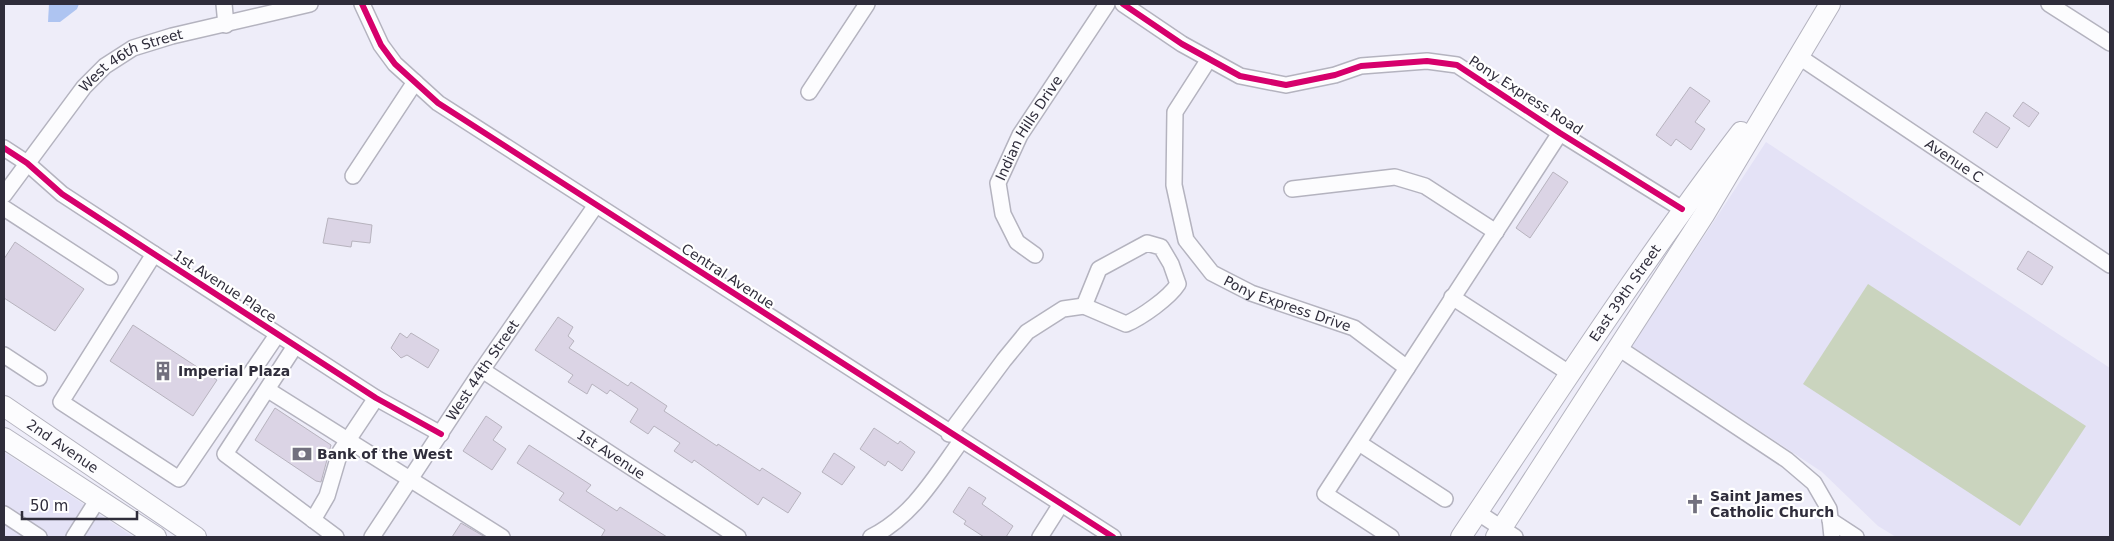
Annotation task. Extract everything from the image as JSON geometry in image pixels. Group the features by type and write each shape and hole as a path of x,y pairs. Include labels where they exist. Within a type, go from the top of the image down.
{"main road":[{"name":"East 39th Street","path":"1504,534 1617,347 1704,215 1830,4"},
{"name":"East 39th Street","path":"1461,537 1569,373 1682,209 1798,56"},
{"name":"2nd Avenue","path":"4,406 196,537"},
{"name":"2nd Avenue","path":"4,438 156,537"}],"street":[{"path":"224,4 226,25"},
{"name":"West 46th Street","path":"4,196 27,162 84,87 105,66 133,48 172,36 310,4"},
{"name":"Central Avenue","path":"362,4 381,45 395,64 438,103 955,438 1113,537"},
{"path":"809,92 867,4"},
{"name":"Indian Hills Drive","path":"1034,256 1017,242 1002,214 998,183 1020,135 1107,4"},
{"name":"Pony Express Road","path":"1123,4 1182,44 1240,76 1286,85 1335,75 1362,66 1427,62 1457,65 1560,133 1682,209"},
{"path":"2049,4 2110,43"},
{"name":"Avenue C","path":"1798,56 2110,265"},
{"name":"Pony Express Drive","path":"1209,59 1174,112 1174,185 1186,240 1212,273 1251,293 1354,328 1407,368"},
{"path":"353,176 415,82"},
{"path":"1391,537 1325,494 1560,133"},
{"name":"1st Avenue Place","path":"4,148 27,162 62,194 277,335 376,398 441,434"},
{"path":"1292,189 1395,176 1425,186 1496,232"},
{"name":"West 44th Street","path":"372,537 482,370 596,205"},
{"path":"4,208 110,277"},
{"path":"871,537 894,522 913,506 1004,360 1027,332 1063,309 1084,306 1126,324 1141,318 1174,292 1178,284 1171,264 1161,247 1147,243 1099,269 1084,306"},
{"path":"154,254 60,402 179,479 277,335"},
{"path":"1452,297 1569,373"},
{"path":"295,346 225,454 336,537"},
{"path":"1617,347 1788,460 1814,483 1829,509 1832,537"},
{"path":"4,355 40,378"},
{"name":"1st Avenue","path":"482,370 738,537"},
{"path":"268,390 502,537"},
{"path":"313,520 327,496 340,452 376,398"},
{"path":"1358,442 1445,499"},
{"path":"74,537 98,499"},
{"path":"1040,537 1061,504"},
{"path":"1477,512 1504,534"},
{"path":"4,514 39,537"},
{"path":"1830,520 1856,537"}],"shaded area":[{"path":"1766,142 2110,368 2110,537 1896,537 1878,526 1822,472 1632,346"},
{"path":"4,452 134,537 4,537"}],"green space":[{"path":"1868,284 2086,426 2020,526 1803,384"}],"water":[{"path":"49,4 79,4 77,9 60,22 48,22"}],"building":[{"path":"1690,87 1710,101 1695,122 1705,129 1691,150 1676,139 1671,146 1656,135"},
{"path":"2023,102 2039,113 2029,127 2013,116"},
{"path":"1986,112 2010,128 1997,148 1973,132"},
{"path":"1553,172 1568,182 1530,238 1516,228"},
{"path":"328,218 372,225 370,243 352,241 351,247 323,243"},
{"path":"15,242 84,289 55,331 4,298 4,259"},
{"path":"2028,251 2053,267 2042,285 2017,269"},
{"path":"558,317 573,327 568,336 574,341 569,348 628,386 631,382 667,406 664,411 717,446 718,444 760,471 762,468 801,493 788,513 763,497 758,505 694,460 692,463 674,451 680,443 654,426 648,434 630,422 638,409 610,390 607,394 592,384 587,394 568,382 573,375 535,350"},
{"name":"Imperial Plaza","path":"133,325 217,380 193,416 110,361"},
{"path":"400,333 407,338 411,333 439,350 428,368 407,355 401,358 391,348"},
{"name":"Bank of the West","path":"275,408 331,445 321,482 316,481 255,440"},
{"path":"486,416 502,427 493,440 506,449 492,470 463,451"},
{"path":"874,428 898,444 900,441 915,452 902,471 888,461 885,466 860,449"},
{"path":"529,445 591,485 586,491 617,511 620,507 667,537 601,537 605,530 559,500 564,493 517,463"},
{"path":"834,453 855,467 842,485 822,472"},
{"path":"969,487 986,498 982,504 1013,526 1006,537 984,537 964,524 966,521 953,512"},
{"path":"461,523 485,537 452,537"}],"cycle path":[{"path":"362,4 381,45 395,64 438,103 1113,537"},
{"path":"1123,4 1182,44 1240,76 1286,85 1335,75 1361,66 1427,61 1457,65 1560,133 1682,209"},
{"path":"4,148 27,163 62,194 376,398 441,434"}],"place":[{"name":"Imperial Plaza","path":"163,371"},
{"name":"Bank of the West","path":"302,454"},
{"name":"Saint James Catholic Church","path":"1695,504"}]}
